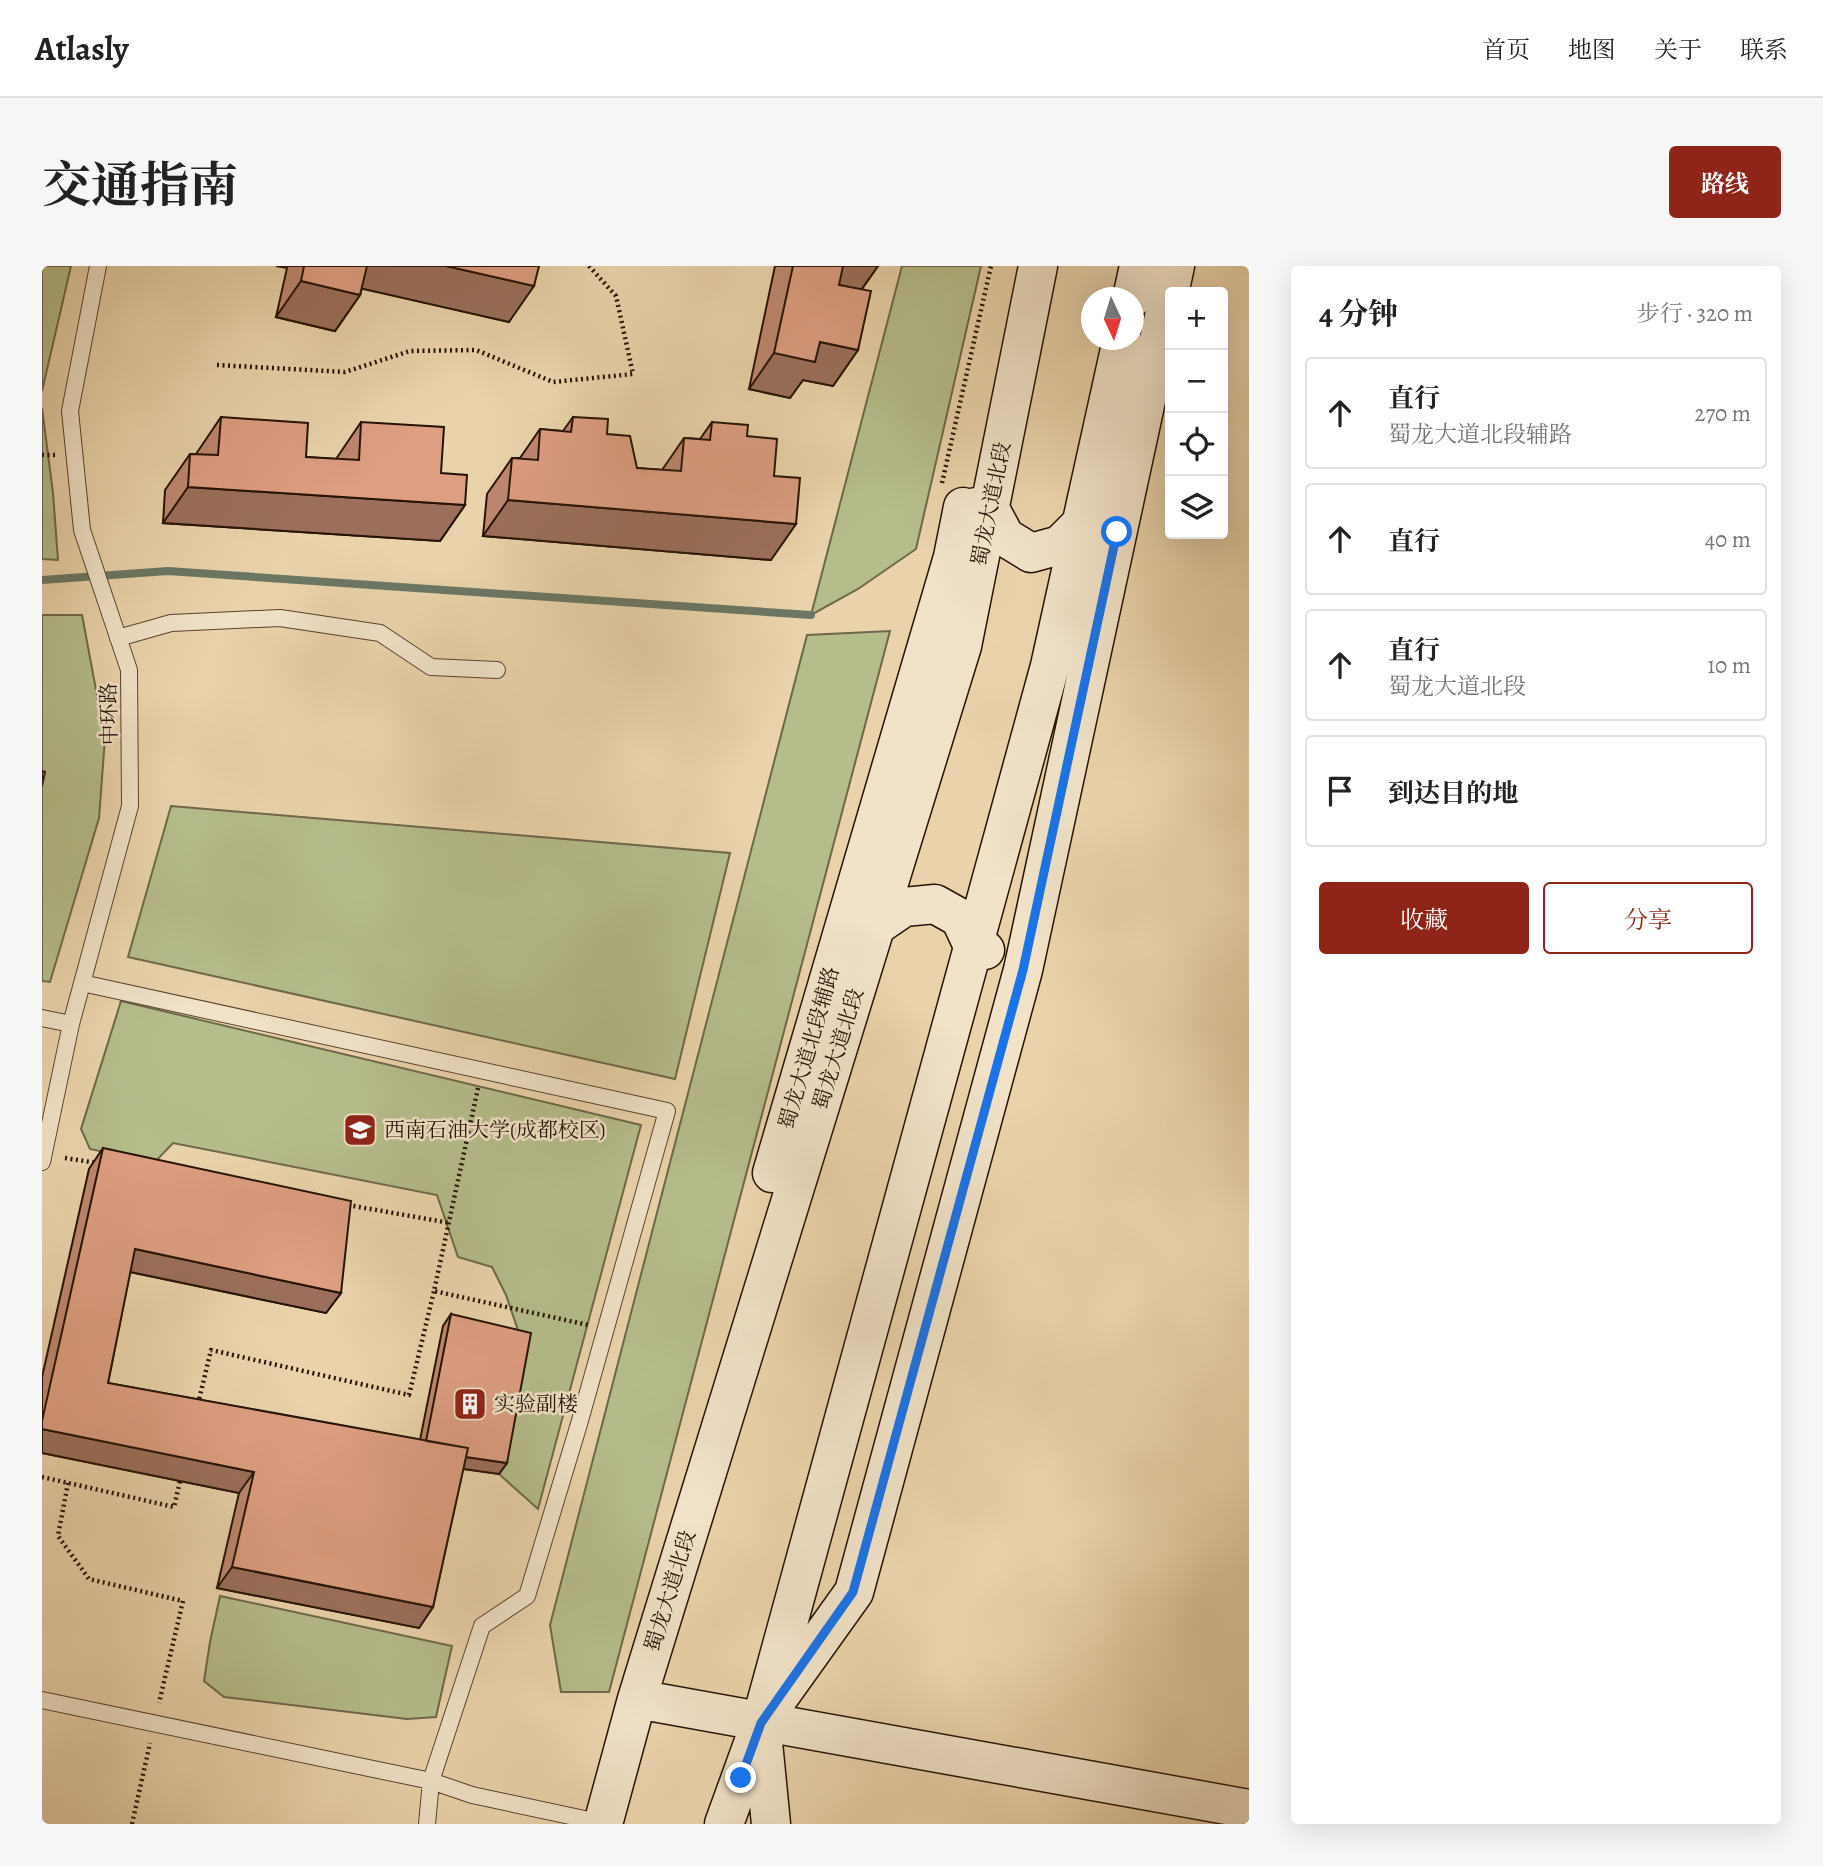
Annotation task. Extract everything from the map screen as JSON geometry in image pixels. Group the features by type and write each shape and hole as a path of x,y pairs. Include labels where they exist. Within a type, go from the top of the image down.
{"main road":[{"path":"1016,266 964,503 1005,537 1031,554 1099,528"},
{"name":"蜀龙大道北段","path":"593,1823 637,1699 861,923 962,646 964,503 1038,266"},
{"path":"1134,287 1139,266"},
{"path":"724,1824 761,1723 1050,666 1099,528 1175,266"},
{"path":"771,1824 761,1723 853,1592 1024,963 1099,528 1121,350"},
{"path":"861,923 904,906 935,904 960,918 973,946 1024,963"},
{"name":"蜀龙大道北段辅路","path":"593,1823 861,923"},
{"path":"637,1699 1249,1809"}],"lane":[{"name":"中环路","path":"43,1158 71,1024 131,806 129,670 82,530 70,411 98,266"},
{"path":"118,638 171,623 280,618 380,633 431,667 497,670"},
{"path":"82,983 667,1111 527,1596 482,1626 430,1781 427,1824"},
{"path":"42,1018 71,1024"},
{"path":"42,1700 430,1781 472,1795 593,1823"}],"path":[{"path":"216,365 345,372 410,351 476,350 553,382 633,374 615,296 589,266"},
{"path":"964,503 991,266"},
{"path":"197,1410 211,1350 409,1395 450,1223 481,1070"},
{"path":"43,1158 98,1163"},
{"path":"343,1204 450,1223"},
{"path":"434,1291 606,1329"},
{"path":"42,1477 174,1507 180,1481"},
{"path":"68,1483 58,1536 89,1579 183,1601 132,1824"}],"green space":[{"path":"42,266 71,266 42,391"},
{"path":"902,266 981,266 916,549 858,589 811,615"},
{"path":"42,408 53,493 58,560 42,559"},
{"path":"42,615 82,615 105,738 99,818 50,982 42,981"},
{"path":"890,631 609,1692 561,1692 550,1625 807,635"},
{"path":"171,806 730,853 675,1079 128,957"},
{"path":"121,1001 641,1125 538,1509 499,1474 523,1345 506,1295 492,1267 458,1257 437,1195 173,1143 154,1163 90,1149 81,1129"},
{"path":"220,1596 452,1646 436,1717 407,1719 224,1697 204,1681"}],"building":[{"path":"304,266 367,266 360,295 301,281"},
{"path":"446,266 539,266 534,286"},
{"path":"793,266 843,266 839,285 871,291 858,350 820,342 815,362 774,353"},
{"path":"221,417 308,423 306,457 359,460 361,422 444,427 441,473 467,475 465,505 188,487 190,454 218,455"},
{"path":"573,417 608,419 607,434 630,436 637,468 681,471 684,438 710,440 712,422 748,425 747,436 777,439 774,476 800,478 796,524 508,500 512,458 538,460 540,429 571,432"},
{"path":"103,1148 351,1201 341,1293 135,1249 108,1383 468,1448 433,1607 232,1567 254,1472 42,1429"},
{"name":"实验副楼","path":"451,1314 531,1333 507,1463 466,1457 468,1448 426,1441"}],"waterway":[{"path":"42,580 168,571 811,615"}],"place":[{"name":"西南石油大学(成都校区)","path":"360,1130"},
{"name":"实验副楼","path":"470,1404"}],"route":[{"path":"741,1778 761,1723 853,1592 1023,970 1117,532"}]}
